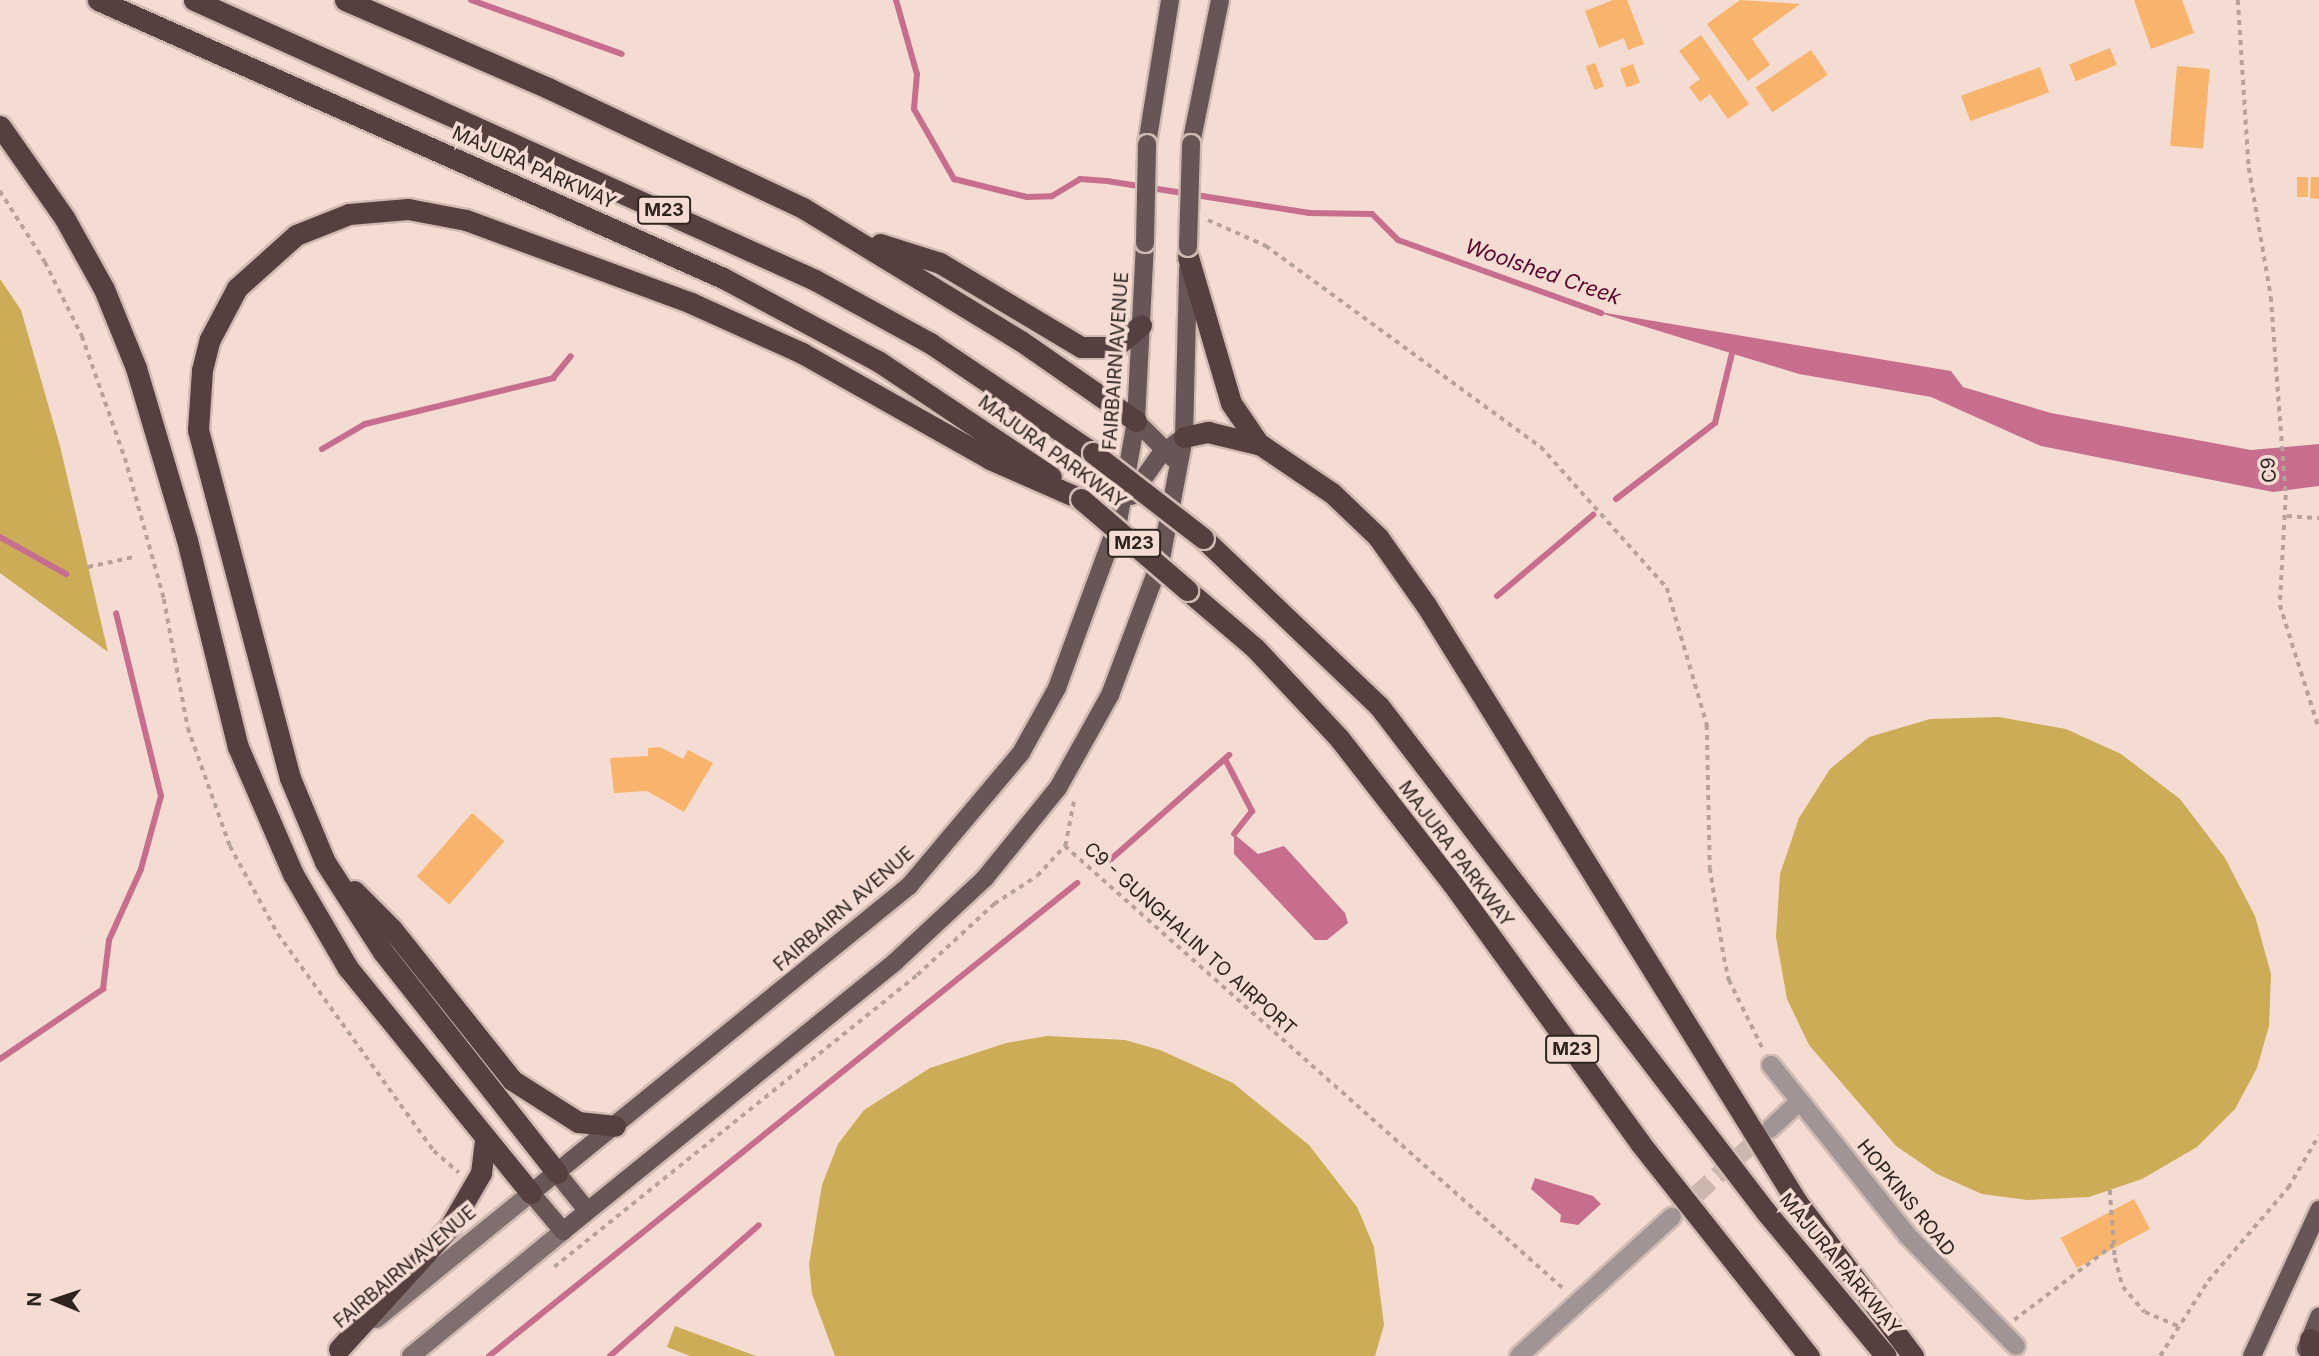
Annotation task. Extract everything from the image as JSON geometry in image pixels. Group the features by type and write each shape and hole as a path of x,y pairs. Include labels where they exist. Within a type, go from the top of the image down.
{"highway":[{"name":"MAJURA PARKWAY","path":"98,0 662,250 811,322 942,401 1081,499 1255,648 1339,738 1452,883 1640,1143 1809,1356"},
{"name":"MAJURA PARKWAY","path":"194,0 815,280 930,343 1093,453 1203,538 1378,706 1766,1212 1886,1356"},
{"path":"345,0 583,103 852,234 1136,421"},
{"path":"0,126 71,231 104,289 136,368 187,540 238,747 293,874 348,968 485,1142 531,1193"},
{"path":"557,1173 391,963 325,862 275,730 198,430 202,370 222,314 253,269 309,228 379,209 466,220 691,303 802,352 990,459 1081,499"},
{"path":"852,234 940,263 1081,347 1115,347 1141,325"},
{"path":"1188,252 1231,403 1261,445"},
{"path":"1175,443 1208,432 1261,445 1332,493 1390,552 1797,1202 1913,1356"},
{"path":"325,862 392,929 512,1080 578,1122 615,1126"},
{"path":"336,1353 449,1228 481,1173 485,1142"}],"main road":[{"name":"FAIRBAIRN AVENUE","path":"336,1353 909,886 984,802 1021,753 1057,688 1118,522 1136,421 1147,144 1170,0"},
{"path":"411,1356 540,1252 586,1209 895,962 1012,846 1058,788 1110,695 1161,559 1177,487 1175,443 1188,252 1191,145 1220,0"},
{"path":"1136,421 1175,443"},
{"path":"1118,522 1142,478 1175,443"},
{"path":"557,1173 586,1209"},
{"path":"531,1193 563,1231"},
{"path":"2252,1356 2319,1210"},
{"path":"2308,1350 2319,1316"}],"street":[{"name":"HOPKINS ROAD","path":"1771,1065 1908,1236 2016,1346"},
{"path":"1770,1129 1800,1101"},
{"path":"1519,1356 1672,1217"}],"path":[{"name":"C9","path":"2238,0 2249,168 2271,297 2287,516"},
{"path":"1196,218 1221,221 1266,246 1541,447 1636,550 1667,588 1707,725 1709,849 1729,980 1771,1065"},
{"path":"2319,518 2287,516 2280,606 2319,729"},
{"path":"89,567 134,557"},
{"name":"C9 - GUNGHALIN TO AIRPORT","path":"540,1252 553,1268 917,975 994,904 1037,876 1065,846 1577,1302"},
{"path":"2160,1356 2208,1281 2288,1188 2319,1135"},
{"path":"2110,1190 2113,1245 2118,1276 2131,1300 2178,1326"},
{"path":"1999,1331 2113,1245"}],"shaded area":[{"path":"0,279 21,310 60,446 108,652 0,573"},
{"path":"1594,311 1951,371 1963,387 2051,413 2251,450 2319,444 2319,486 2273,492 2041,446 1931,397 1799,374"},
{"path":"1999,717 2066,729 2121,754 2180,799 2225,858 2255,916 2271,974 2269,1026 2257,1068 2235,1109 2197,1147 2142,1179 2089,1197 2027,1200 1982,1194 1937,1174 1896,1146 1809,1045 1787,999 1776,937 1780,874 1799,818 1830,769 1869,737 1930,719"},
{"path":"1234,834 1258,854 1284,846 1345,913 1348,923 1327,940 1315,940 1234,854"},
{"path":"1047,1036 1125,1040 1160,1050 1233,1083 1309,1145 1357,1207 1374,1247 1384,1325 1375,1356 835,1356 812,1294 809,1264 822,1185 838,1144 864,1110 930,1068 1006,1043"},
{"path":"1535,1178 1593,1196 1601,1204 1578,1225 1560,1222 1561,1215 1531,1189"},
{"path":"675,1326 756,1356 690,1356 667,1347"}],"building":[{"path":"1613,0 1627,0 1644,44 1628,50 1624,38 1599,48 1585,11"},
{"path":"1740,0 1800,4 1752,39 1770,65 1748,81 1707,24"},
{"path":"2134,0 2182,0 2194,33 2151,49"},
{"path":"1701,35 1749,104 1728,119 1710,94 1700,102 1689,87 1700,79 1679,51"},
{"path":"2110,48 2117,65 2076,81 2069,64"},
{"path":"1811,50 1828,75 1772,112 1755,87"},
{"path":"1595,63 1604,86 1595,90 1586,67"},
{"path":"1633,64 1640,83 1627,88 1620,69"},
{"path":"2177,66 2210,69 2203,149 2170,146"},
{"path":"2040,67 2049,92 1970,121 1961,96"},
{"path":"2297,177 2308,177 2308,197 2297,197"},
{"path":"2311,177 2319,177 2319,199 2310,198"},
{"path":"660,747 683,759 688,750 713,763 684,812 647,791 614,793 610,758 648,756 648,748"},
{"path":"472,813 504,841 449,905 417,876"},
{"path":"2134,1199 2150,1229 2077,1268 2061,1238"}],"waterway":[{"path":"471,0 622,54"},
{"name":"Woolshed Creek","path":"896,0 917,74 914,109 954,179 1027,197 1052,196 1080,179 1309,213 1372,214 1398,240 1601,313"},
{"path":"1616,499 1715,423 1734,345"},
{"path":"322,449 365,424 553,378 571,356"},
{"path":"1497,596 1593,515"},
{"path":"0,537 66,574"},
{"path":"0,1059 103,989 109,940 141,869 161,796 116,613"},
{"path":"1110,860 1229,755"},
{"path":"1225,759 1252,811 1234,834"},
{"path":"489,1356 1077,883"},
{"path":"610,1356 759,1225"}],"tunnel":[{"path":"1677,1212 1768,1130"}]}
